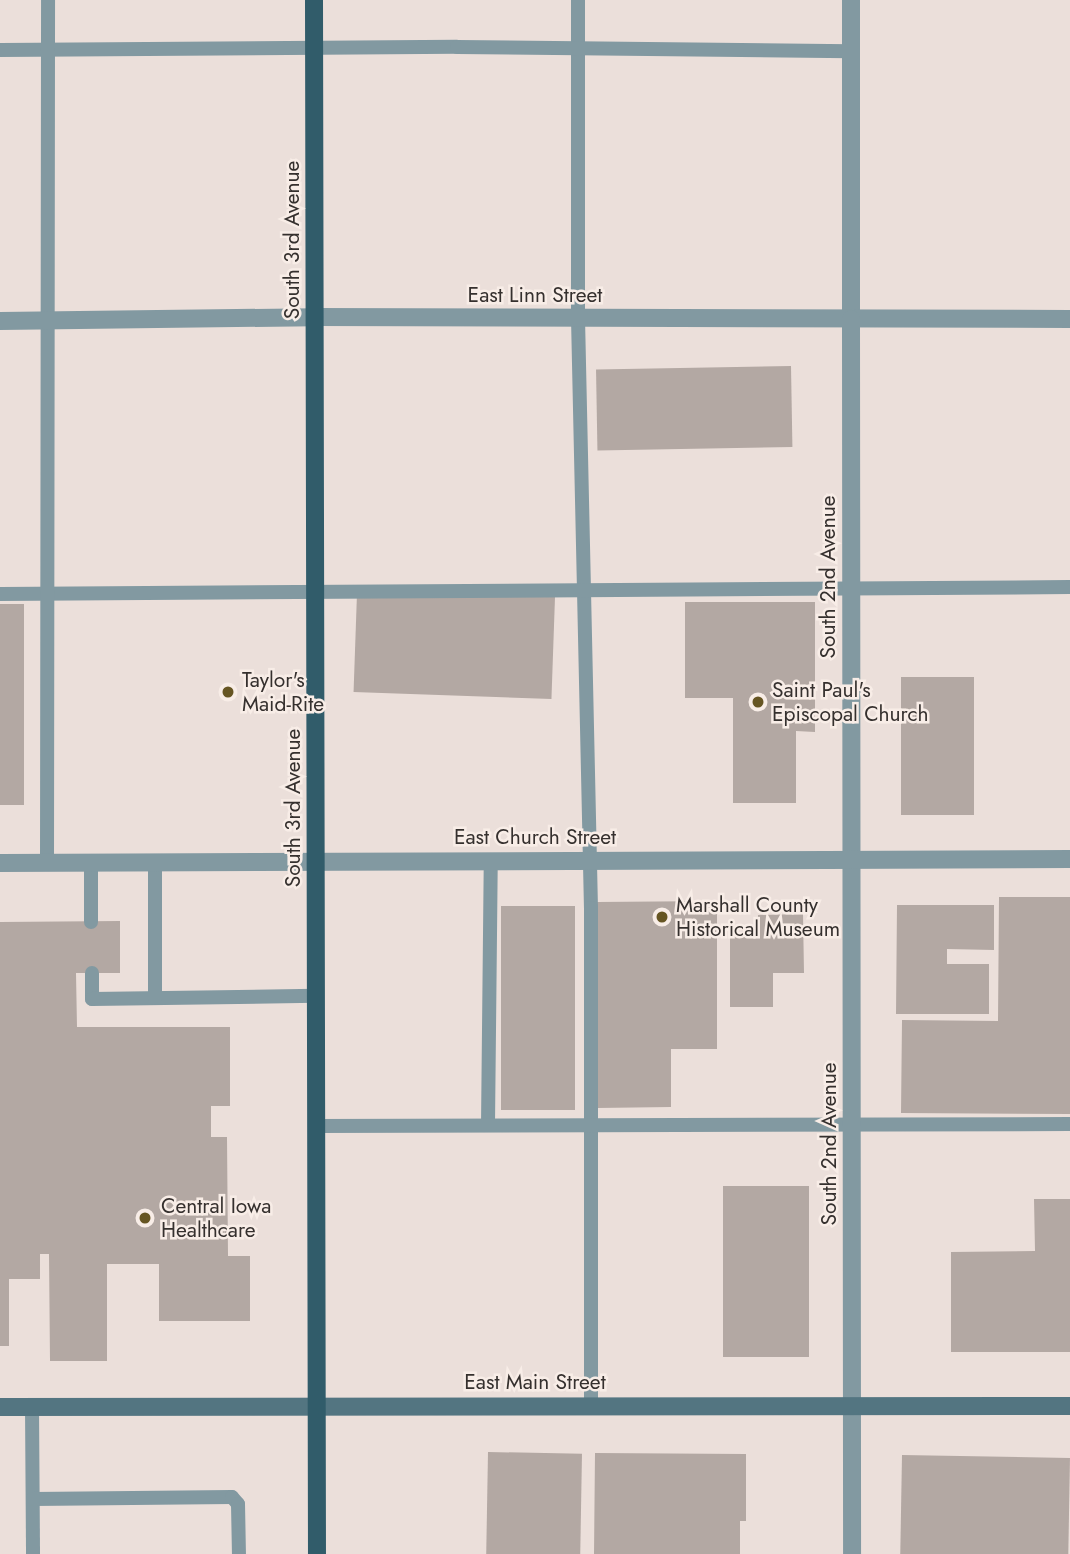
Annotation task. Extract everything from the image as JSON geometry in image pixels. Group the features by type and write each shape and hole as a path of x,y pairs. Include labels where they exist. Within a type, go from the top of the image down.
{"main road":[{"name":"South 3rd Avenue","path":"314,0 317,1554"},
{"name":"East Main Street","path":"0,1407 1070,1406"}],"street":[{"name":"South 2nd Avenue","path":"851,0 852,1554"},
{"name":"East Linn Street","path":"0,321 314,317 1070,319"},
{"name":"East Church Street","path":"0,863 1070,859"}],"lane":[{"path":"47,862 48,0"},
{"path":"578,0 578,318 593,1125 591,1405"},
{"path":"0,50 578,48 851,51"},
{"path":"0,594 1070,587"},
{"path":"488,1125 491,860"},
{"path":"155,861 155,998"},
{"path":"91,862 91,922"},
{"path":"92,973 92,999 316,996"},
{"path":"316,1126 1070,1124"},
{"path":"32,1407 33,1554"},
{"path":"33,1499 232,1497 238,1504 239,1554"}],"building":[{"path":"791,366 792,447 597,450 596,369"},
{"path":"357,590 555,597 551,699 354,692"},
{"path":"685,602 815,602 815,732 796,731 796,803 733,803 733,698 685,698"},
{"path":"0,604 24,604 24,805 0,805"},
{"path":"901,677 974,677 974,815 901,815"},
{"path":"999,897 1070,897 1070,1114 901,1113 902,1020 998,1021"},
{"path":"717,901 717,1049 671,1049 671,1107 597,1108 597,902"},
{"path":"897,905 994,905 994,950 947,949 947,964 989,964 989,1014 896,1014"},
{"path":"501,906 575,906 575,1110 501,1110"},
{"path":"803,914 804,973 773,973 773,1007 730,1007 730,933 758,933 758,915"},
{"path":"120,921 120,973 76,973 77,1027 230,1027 230,1106 211,1106 211,1137 227,1137 228,1256 250,1256 250,1321 159,1321 159,1264 107,1264 107,1361 50,1361 49,1254 40,1254 40,1279 9,1279 9,1346 0,1346 0,922"},
{"path":"723,1186 809,1186 809,1357 723,1357"},
{"path":"1034,1199 1070,1199 1070,1352 951,1352 951,1252 1035,1251"},
{"path":"488,1452 582,1454 580,1554 486,1554"},
{"path":"595,1453 746,1454 746,1521 740,1521 740,1554 594,1554"},
{"path":"902,1455 1070,1458 1068,1554 900,1554"}],"place":[{"name":"Taylor's Maid-Rite","path":"228,692"},
{"name":"Saint Paul's Episcopal Church","path":"758,702"},
{"name":"Marshall County Historical Museum","path":"662,917"},
{"name":"Central Iowa Healthcare","path":"145,1218"}]}
